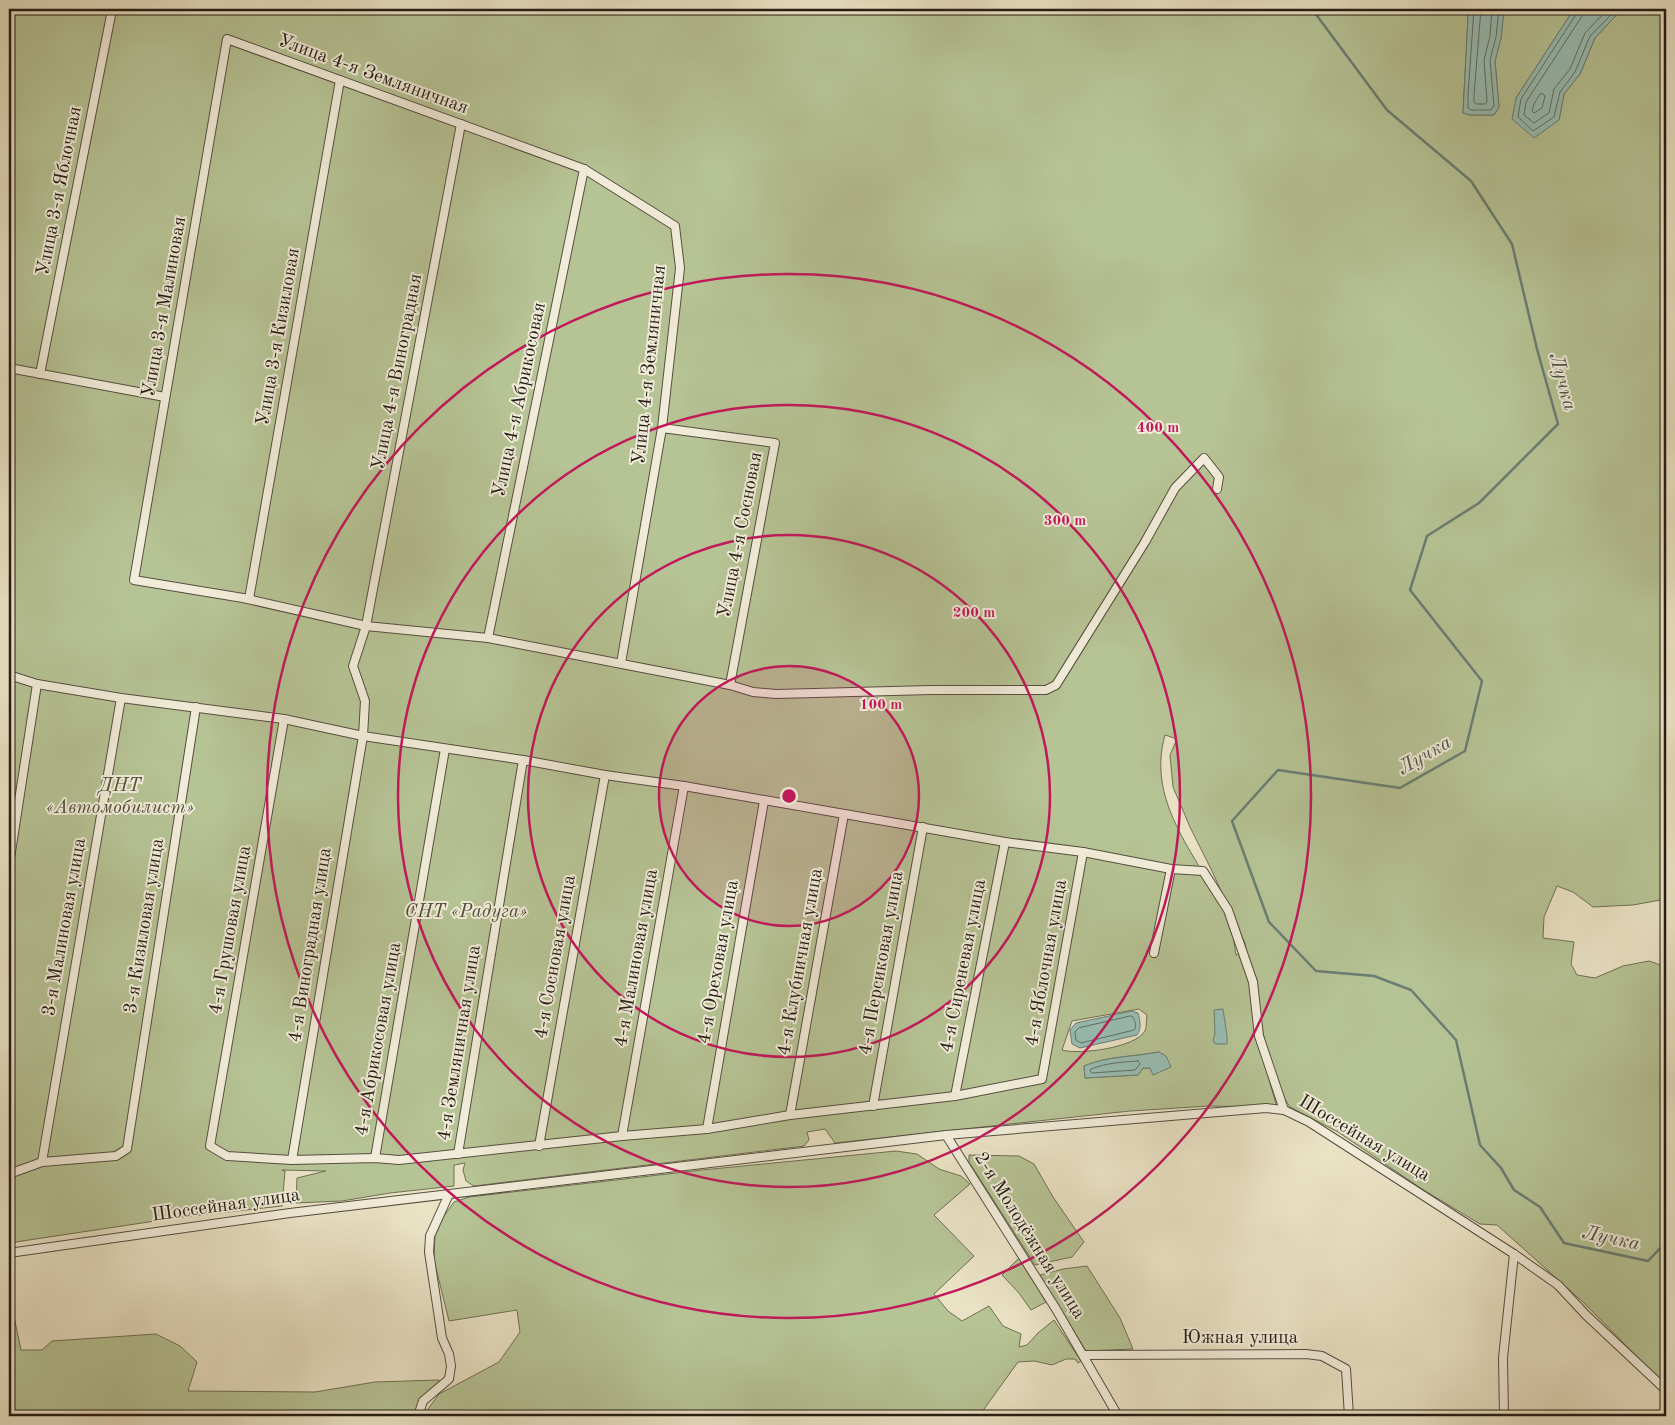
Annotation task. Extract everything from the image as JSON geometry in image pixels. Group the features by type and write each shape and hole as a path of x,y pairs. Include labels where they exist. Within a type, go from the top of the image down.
{"street":[{"name":"Улица 3-я Яблочная","path":"40,374 111,15"},
{"name":"Улица 4-я Земляничная","path":"227,39 584,169 675,226 680,268 662,428 621,663"},
{"name":"Улица 3-я Малиновая","path":"227,39 134,580 249,599"},
{"name":"Улица 3-я Кизиловая","path":"249,599 340,80"},
{"name":"Улица 4-я Виноградная","path":"363,736 365,701 353,666 366,626 461,124"},
{"name":"Улица 4-я Абрикосовая","path":"488,638 584,169"},
{"path":"9,368 166,397"},
{"name":"Улица 4-я Сосновая","path":"662,428 775,444 730,685"},
{"path":"249,599 366,626 488,638 730,685 753,692 776,694 931,690 1046,690 1056,685 1145,542 1175,488 1204,458 1219,477 1217,489"},
{"path":"9,675 37,684 121,698 284,719 363,736 684,786 1004,842 1083,852 1171,869 1203,871 1228,910 1253,982 1259,1036 1284,1110"},
{"path":"9,865 37,684"},
{"name":"3-я Малиновая улица","path":"42,1162 121,698"},
{"name":"3-я Кизиловая улица","path":"42,1162 116,1156 127,1149 196,707"},
{"name":"4-я Грушовая улица","path":"284,719 210,1146 227,1156 292,1160"},
{"name":"4-я Виноградная улица","path":"292,1160 363,736"},
{"name":"4-я Абрикосовая улица","path":"375,1158 445,749"},
{"name":"4-я Земляничная улица","path":"458,1154 523,760"},
{"name":"4-я Сосновая улица","path":"539,1146 605,775"},
{"name":"4-я Малиновая улица","path":"622,1136 684,786"},
{"name":"4-я Ореховая улица","path":"707,1129 764,801"},
{"name":"4-я Клубничная улица","path":"790,1116 844,814"},
{"name":"4-я Персиковая улица","path":"873,1106 923,827"},
{"name":"4-я Сиреневая улица","path":"955,1096 1004,842"},
{"name":"4-я Яблочная улица","path":"955,1096 1042,1079 1083,852"},
{"path":"1154,953 1171,869"},
{"path":"292,1160 375,1158 399,1160 622,1136 707,1129 790,1116 955,1096"},
{"name":"Шоссейная улица","path":"9,1253 290,1213 946,1135 1266,1108 1284,1110 1309,1122 1360,1153 1558,1284 1586,1315 1666,1390"},
{"name":"2-я Молодёжная улица","path":"946,1135 1084,1355 1118,1416"},
{"path":"9,1174 42,1162"},
{"path":"418,1416 423,1401 449,1379 451,1366 449,1354 442,1338 429,1252 430,1236 449,1194"},
{"path":"1504,1416 1503,1358 1514,1254"},
{"name":"Южная улица","path":"1084,1355 1306,1354 1322,1356 1346,1369 1349,1416"}],"green space":[{"path":"9,9 1470,9 1468,16 1463,113 1470,115 1494,115 1499,107 1495,61 1501,38 1504,9 1574,9 1516,98 1559,120 1564,94 1580,74 1595,38 1622,9 1666,9 1666,899 1633,905 1593,907 1573,892 1557,886 1544,917 1543,938 1574,942 1571,964 1577,975 1595,978 1623,966 1649,961 1666,967 1666,1383 1655,1375 1584,1303 1497,1225 1480,1224 1422,1189 1338,1132 1290,1107 1281,1093 1268,1057 1245,943 1173,787 1170,755 1177,739 1165,735 1161,761 1163,785 1169,808 1179,831 1230,922 1236,955 1240,953 1252,990 1259,1046 1277,1107 1209,1106 1130,1111 835,1143 825,1129 807,1132 809,1140 804,1146 474,1186 466,1181 463,1170 465,1163 454,1165 454,1186 390,1193 342,1201 296,1203 297,1178 326,1171 282,1170 285,1171 282,1206 182,1217 9,1243","holes":["1139,1009 1147,1015 1146,1029 1139,1037 1130,1042 1093,1051 1062,1050 1072,1021","1159,1052 1171,1066 1154,1074 1150,1068 1143,1068 1138,1075 1085,1078 1084,1066 1111,1058"]},
{"path":"896,1151 917,1154 939,1169 961,1176 970,1184 934,1215 974,1256 934,1294 948,1311 962,1321 989,1306 1003,1326 1021,1334 1019,1347 1027,1345 1054,1320 1081,1361 1078,1363 1075,1359 1066,1359 1052,1365 1034,1361 1018,1362 979,1416 423,1416 439,1394 499,1362 520,1332 517,1310 449,1321 434,1260 435,1236 444,1216 454,1202 469,1197 702,1170"},
{"path":"969,1155 1019,1156 1034,1164 1053,1197 1084,1242 1072,1257 1035,1265 969,1162"},
{"path":"1019,1258 1046,1302 1031,1310 1019,1293 1002,1275"},
{"path":"1087,1266 1120,1318 1133,1349 1086,1351 1040,1275 1063,1269"},
{"path":"13,1312 21,1350 42,1350 52,1341 156,1334 180,1346 197,1362 188,1391 315,1392 375,1382 439,1380 437,1387 420,1400 414,1416 9,1416 9,1313"}],"water":[{"path":"1470,9 1504,9 1501,38 1495,61 1499,107 1494,115 1470,115 1463,113 1468,16"},
{"path":"1574,9 1622,9 1595,38 1580,74 1564,94 1559,120 1534,138 1512,119 1516,98"},
{"path":"1223,1009 1227,1044 1215,1044 1213,1040 1215,1034 1214,1010"},
{"path":"1132,1011 1138,1013 1140,1027 1137,1035 1080,1048 1072,1044 1070,1030 1076,1023"},
{"path":"1159,1052 1166,1056 1171,1067 1153,1075 1150,1068 1143,1068 1138,1075 1085,1078 1084,1066 1111,1058"}],"waterway":[{"name":"Лучка","path":"1312,9 1387,110 1471,181 1512,244 1537,349 1558,424 1479,503 1427,536 1410,590 1482,681 1465,751 1400,788 1278,770 1232,821 1269,922 1316,971 1374,976 1411,990 1456,1040 1480,1145 1501,1168 1514,1190 1540,1207 1564,1243 1648,1261 1666,1242"}],"park label":[{"name":"ДНТ «Автомобилист»","path":"120,797"},
{"name":"СНТ «Радуга»","path":"466,912"}]}
